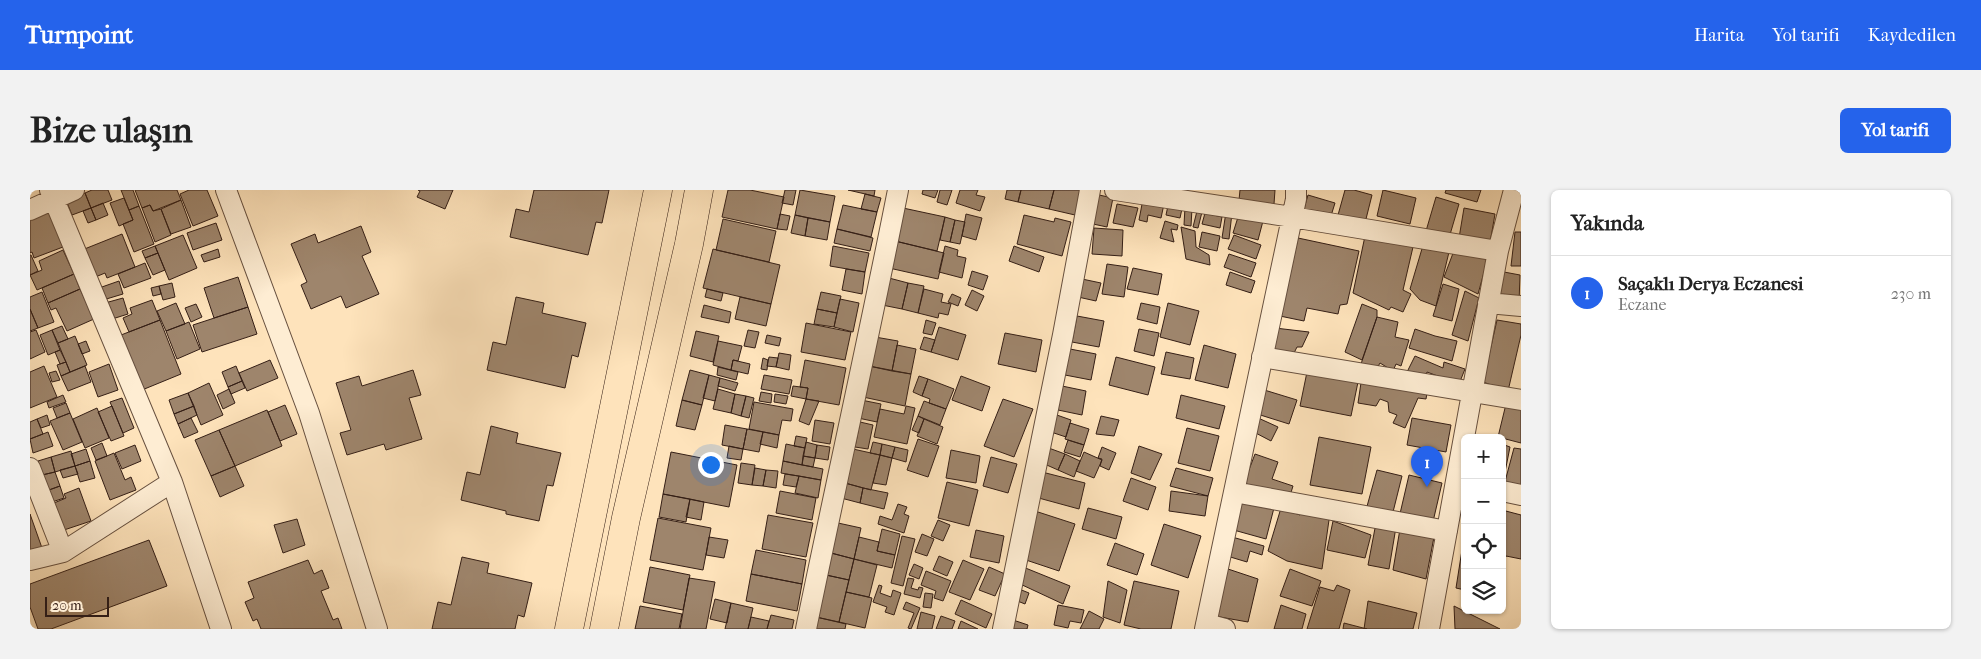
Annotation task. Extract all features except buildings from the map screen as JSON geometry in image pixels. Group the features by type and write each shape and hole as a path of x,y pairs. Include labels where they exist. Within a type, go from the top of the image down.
{"main road":[{"path":"569,629 658,190"},
{"path":"604,629 626,518 689,244 699,190"}],"street":[{"path":"30,210 52,194 74,190"},
{"path":"226,190 309,413 372,620 377,629"},
{"path":"806,629 851,413 867,348 898,190"},
{"path":"1002,629 1064,335 1090,190"},
{"path":"1115,190 1292,217 1498,252"},
{"path":"1212,627 1234,492 1292,217 1296,190"},
{"path":"1429,629 1447,531 1460,483 1472,392 1498,252 1513,222 1514,190"},
{"path":"52,194 172,482 221,629"},
{"path":"1488,303 1521,306"},
{"path":"1262,356 1521,400"},
{"path":"30,468 63,552"},
{"path":"30,560 63,552 172,482"},
{"path":"1234,492 1447,531"},
{"path":"1506,492 1521,495"}],"place":[{"name":"Saçaklı Derya Eczanesi","path":"1427,487"}]}
